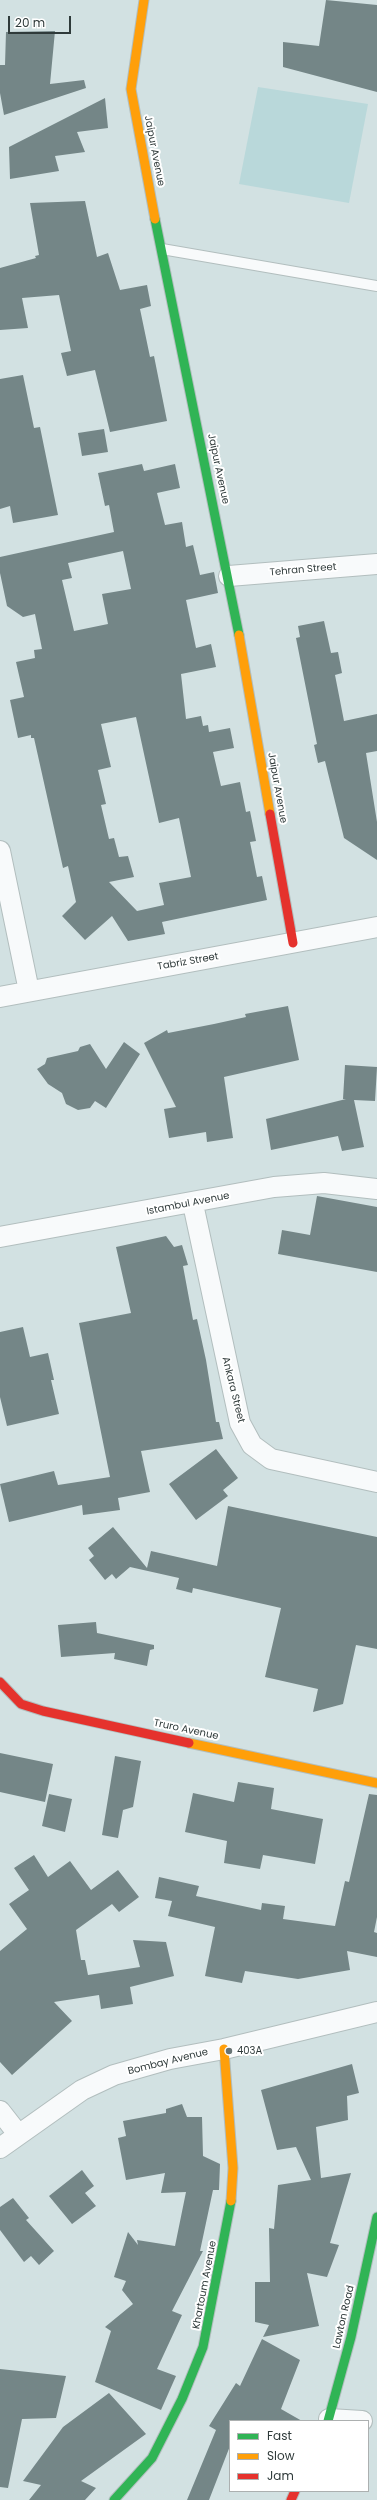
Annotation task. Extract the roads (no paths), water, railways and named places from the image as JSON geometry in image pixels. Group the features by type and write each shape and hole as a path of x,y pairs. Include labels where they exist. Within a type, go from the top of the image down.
{"street":[{"name":"Jaipur Avenue","path":"144,0 131,89 229,576 293,943"},
{"name":"Tehran Street","path":"229,576 377,564"},
{"path":"0,851 29,991"},
{"name":"Tabriz Street","path":"0,997 377,927"},
{"name":"Istambul Avenue","path":"0,1237 193,1204 274,1187 324,1183 377,1189"},
{"name":"Ankara Street","path":"193,1204 240,1423 252,1445 271,1459 377,1482"},
{"name":"Truro Avenue","path":"0,1682 21,1704 43,1711 377,1783"},
{"name":"Bombay Avenue","path":"0,2148 82,2090 114,2075 170,2059 224,2049 377,2012"},
{"name":"Khartoum Avenue","path":"114,2500 152,2458 182,2399 203,2347 232,2205 234,2168 224,2049"},
{"path":"0,2110 18,2134"},
{"name":"Lawton Road","path":"329,2420 351,2337 377,2217"}],"lane":[{"path":"162,249 377,286"}],"place":[{"name":"403A","path":"229,2051"}]}
